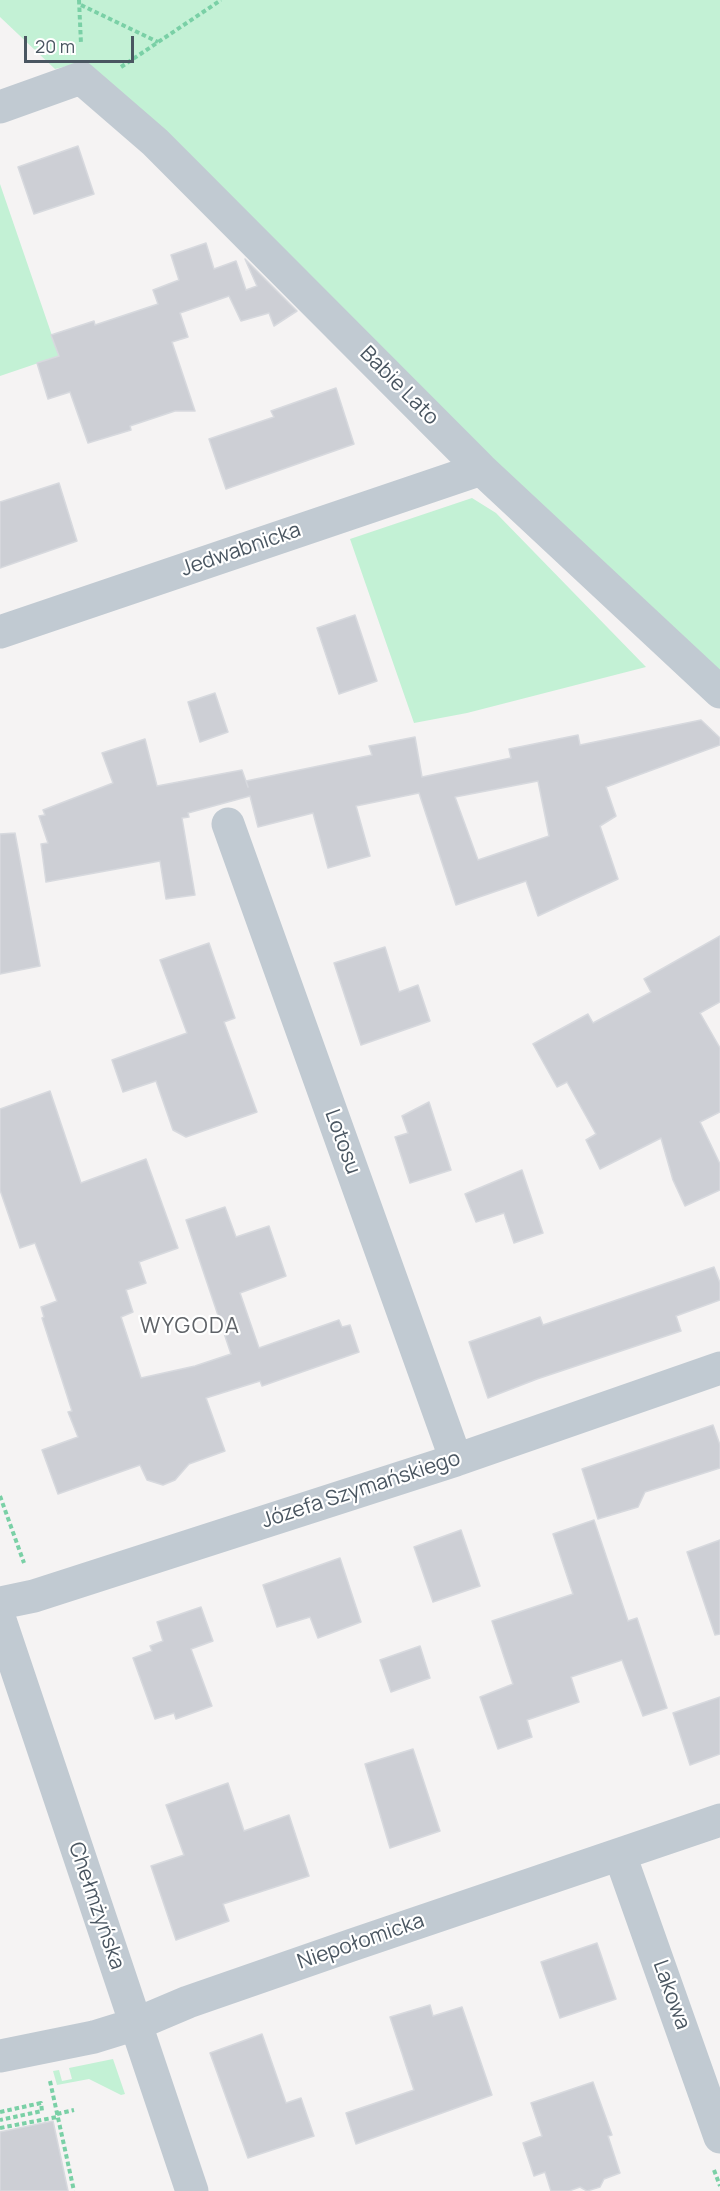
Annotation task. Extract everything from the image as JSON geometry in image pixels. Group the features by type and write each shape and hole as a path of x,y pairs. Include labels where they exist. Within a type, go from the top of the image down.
{"street":[{"path":"0,107 81,78"},
{"name":"Babie Lato","path":"81,78 155,142 481,469 720,692"},
{"name":"Jedwabnicka","path":"0,632 481,469"},
{"name":"Lotosu","path":"228,824 456,1460"},
{"name":"Józefa Szymańskiego","path":"0,1603 34,1596 456,1460 720,1368"},
{"name":"Chełmżyńska","path":"0,1620 192,2191"},
{"name":"Niepołomicka","path":"0,2056 94,2037 136,2024 188,2002 720,1820"},
{"name":"Lakowa","path":"620,1855 720,2137"}],"path":[{"path":"158,42 80,2 81,78 112,72 137,58 221,0"},
{"path":"0,1496 27,1573"},
{"path":"48,2069 74,2191"},
{"path":"0,2112 41,2103 42,2111 0,2120"},
{"path":"0,2128 74,2110"}],"green space":[{"path":"0,0 720,0 720,677 491,462 84,62 55,69 0,17"},
{"path":"0,184 59,356 0,376"},
{"path":"472,498 496,513 646,667 467,713 414,723 350,539"},
{"path":"113,2059 125,2094 121,2095 89,2079 57,2085 53,2071 59,2070 62,2081 72,2079 69,2068"}],"building":[{"path":"78,146 94,194 34,214 18,167"},
{"path":"206,243 214,269 236,261 246,290 257,286 245,259 297,311 274,326 269,313 241,321 229,296 180,313 188,337 172,342 195,411 175,411 130,426 131,430 88,443 70,392 48,399 37,363 59,356 51,335 94,321 95,325 158,304 153,290 179,280 171,255"},
{"path":"336,388 354,444 226,489 209,439 274,417 271,411"},
{"path":"59,483 77,541 0,568 0,502"},
{"path":"355,615 377,681 339,694 317,628"},
{"path":"215,693 228,732 200,742 188,702"},
{"path":"701,720 720,738 720,745 606,787 616,816 600,826 618,879 538,916 526,881 456,905 419,793 356,806 370,856 328,868 313,813 258,827 250,796 188,813 189,817 182,818 195,895 166,899 160,861 46,882 41,844 48,843 39,816 45,815 43,810 113,783 102,753 145,739 157,786 242,770 248,787 246,781 372,755 369,746 415,737 422,777 511,758 509,749 578,735 580,745","holes":["538,781 549,836 478,860 455,797"]},
{"path":"15,833 40,966 0,974 0,834"},
{"path":"720,936 720,1002 700,1013 720,1048 720,1112 700,1122 720,1164 720,1190 685,1206 673,1180 661,1138 600,1169 586,1140 596,1134 567,1082 557,1087 533,1044 588,1014 593,1023 651,992 644,979"},
{"path":"209,943 235,1018 224,1022 257,1112 186,1137 173,1130 156,1081 123,1092 112,1060 187,1033 160,960"},
{"path":"385,947 399,992 418,985 430,1021 361,1045 334,963"},
{"path":"50,1091 81,1183 146,1159 178,1248 139,1262 146,1283 126,1290 133,1312 121,1317 141,1378 195,1366 231,1354 186,1220 225,1207 236,1237 269,1226 286,1276 240,1293 259,1348 339,1320 342,1327 350,1325 359,1352 262,1386 260,1381 206,1398 225,1451 189,1464 175,1480 163,1485 147,1480 140,1465 58,1494 42,1450 78,1437 68,1412 72,1411 42,1318 44,1317 41,1307 57,1301 35,1243 20,1248 0,1190 0,1109"},
{"path":"429,1102 451,1170 410,1183 395,1137 408,1133 402,1116"},
{"path":"522,1170 543,1233 514,1243 504,1213 476,1222 465,1194"},
{"path":"714,1267 720,1283 720,1300 676,1316 681,1331 537,1379 488,1398 469,1342 540,1317 543,1325"},
{"path":"713,1425 720,1445 720,1468 645,1492 638,1507 598,1519 582,1469"},
{"path":"594,1520 628,1621 637,1618 667,1708 643,1716 622,1660 571,1677 579,1702 527,1720 532,1737 498,1749 480,1697 513,1684 492,1621 573,1594 553,1534"},
{"path":"461,1530 480,1586 433,1602 414,1547"},
{"path":"720,1540 720,1634 715,1635 687,1552"},
{"path":"340,1558 361,1622 318,1638 310,1617 277,1627 263,1585"},
{"path":"201,1607 213,1641 191,1649 212,1706 176,1719 174,1713 155,1719 133,1658 152,1651 150,1646 163,1641 157,1622"},
{"path":"420,1646 430,1678 391,1692 380,1660"},
{"path":"720,1697 720,1754 690,1765 673,1713"},
{"path":"413,1749 440,1831 390,1848 365,1764"},
{"path":"228,1783 244,1831 289,1815 309,1876 223,1904 229,1921 176,1940 151,1866 184,1855 166,1805"},
{"path":"597,1943 616,1999 560,2018 541,1962"},
{"path":"430,2005 433,2016 462,2007 492,2095 356,2144 346,2113 414,2090 390,2017"},
{"path":"262,2034 286,2103 301,2098 314,2136 248,2158 210,2053"},
{"path":"593,2082 612,2135 608,2136 620,2173 604,2179 600,2187 587,2191 580,2187 569,2191 551,2191 545,2172 534,2176 523,2143 542,2136 531,2103"},
{"path":"53,2121 68,2191 0,2191 0,2132"}],"district":[{"name":"WYGODA","path":"190,1327"}]}
